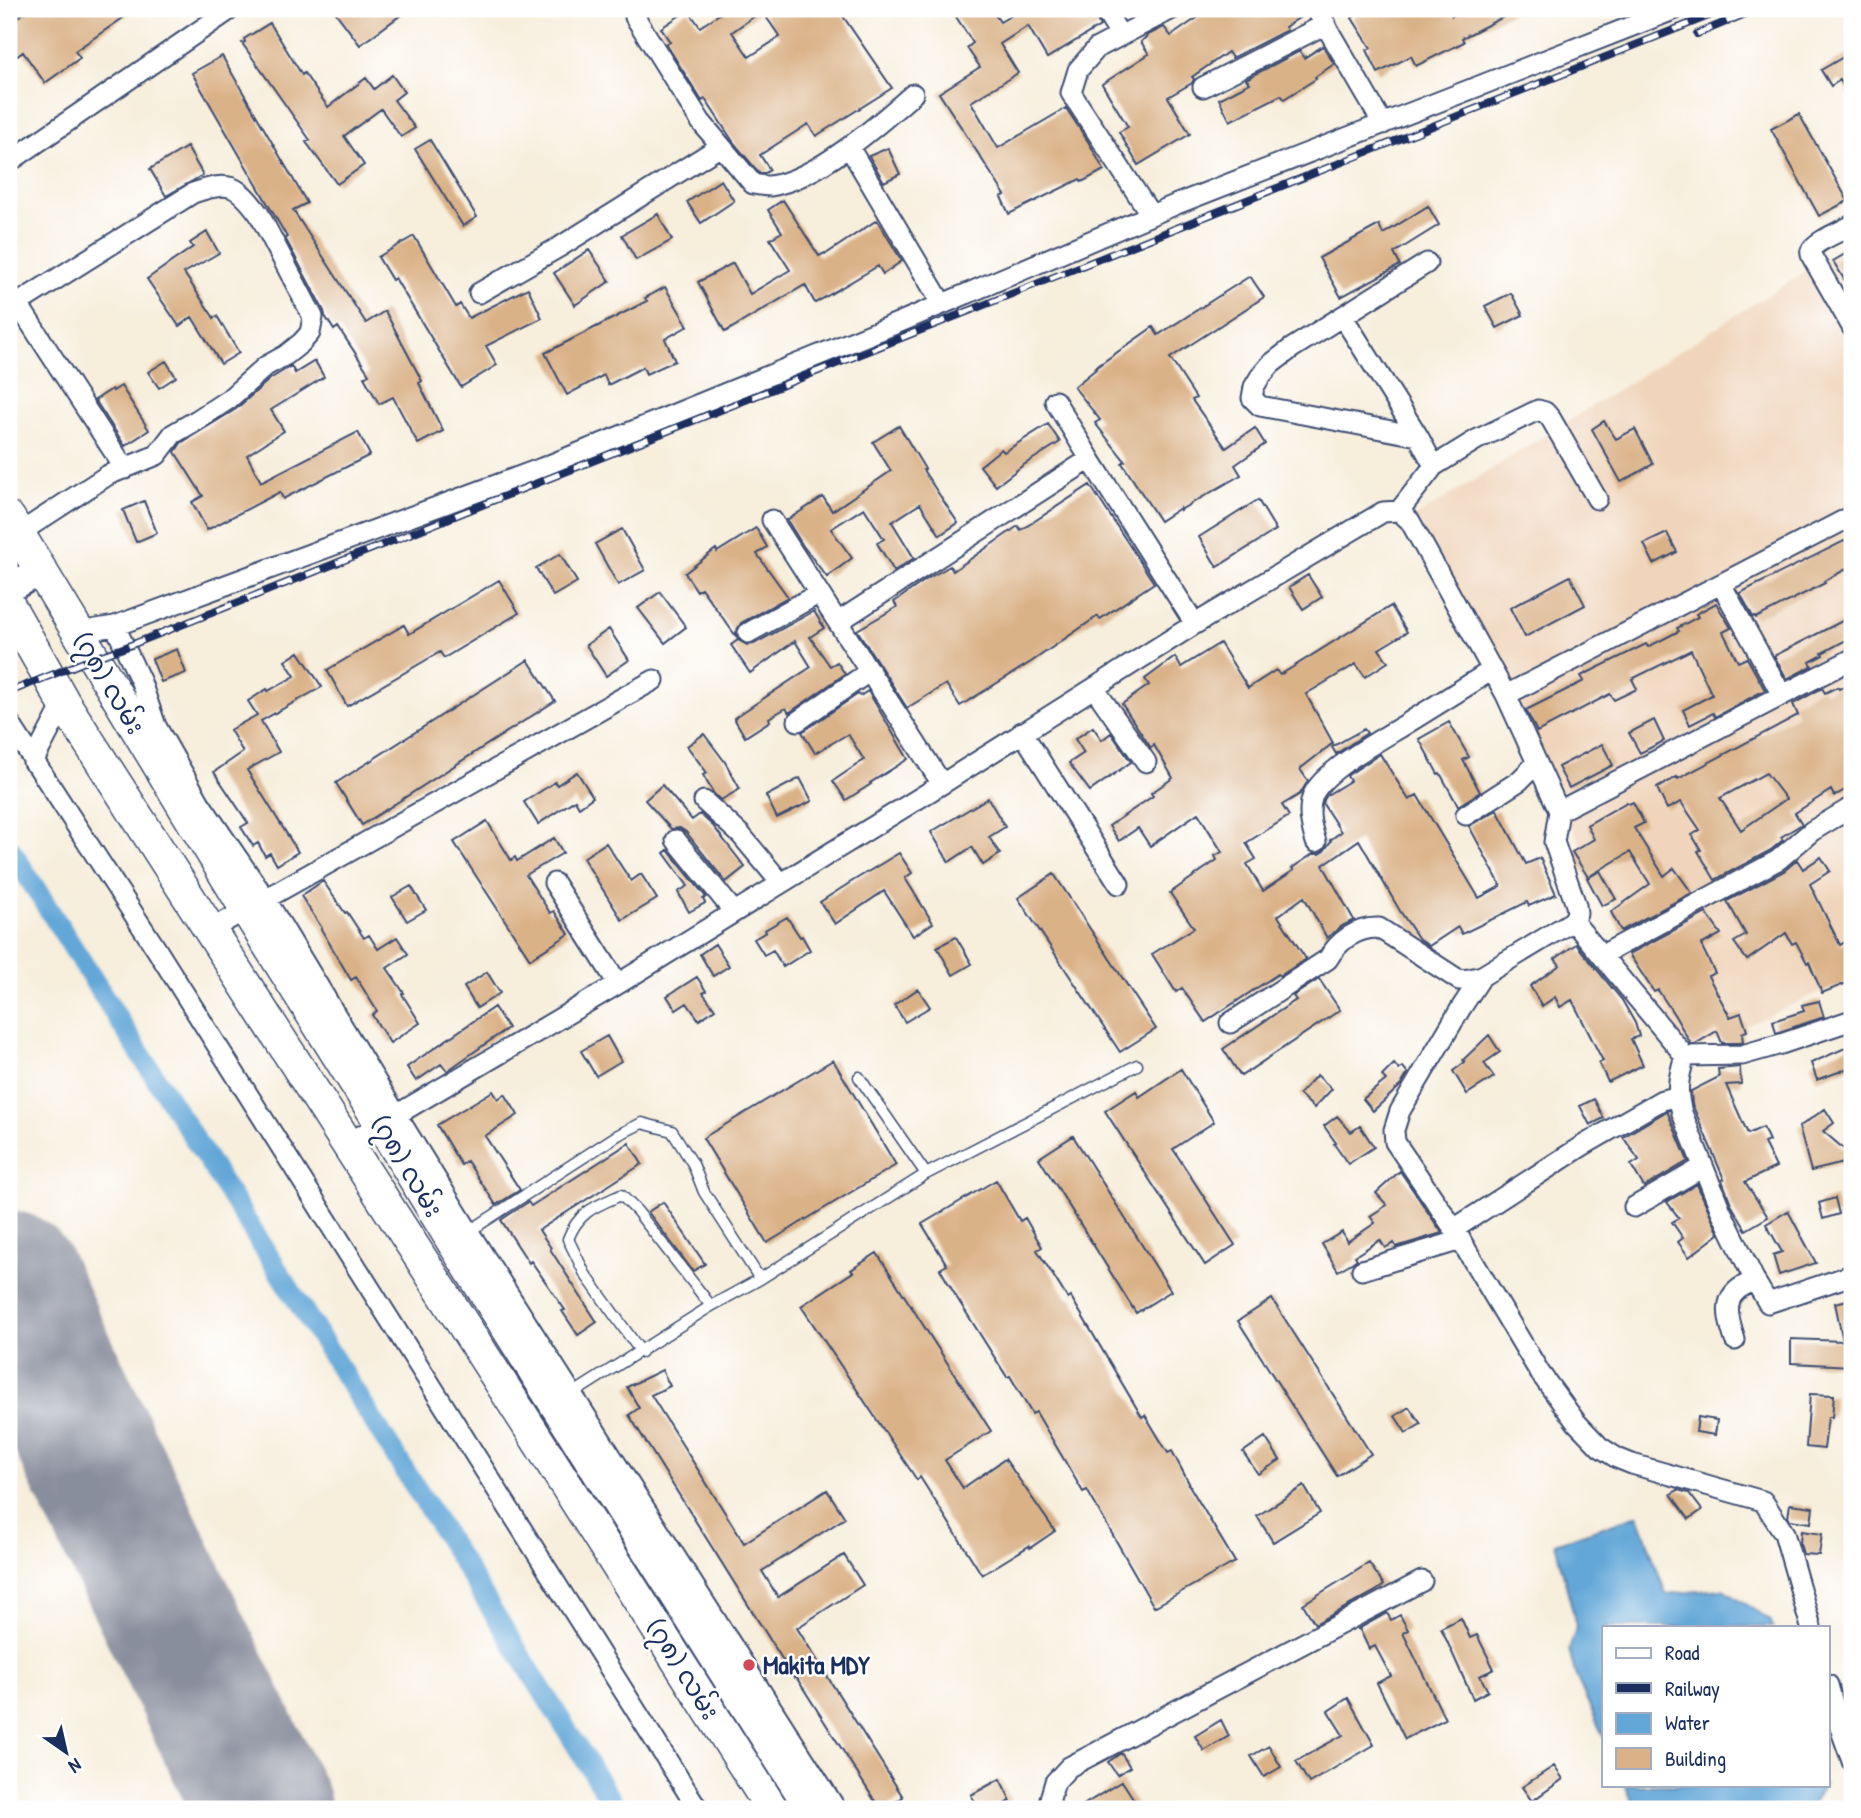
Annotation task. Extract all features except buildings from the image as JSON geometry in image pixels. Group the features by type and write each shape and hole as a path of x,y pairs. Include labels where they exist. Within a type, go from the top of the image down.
{"main road":[{"name":"(၇၈) လမ်း","path":"13,526 255,904 461,1237 548,1410 772,1809"},
{"path":"9,588 40,571"},
{"name":"(၇၈) လမ်း","path":"9,606 64,703 347,1144 548,1410 811,1809"}],"street":[{"path":"9,162 231,9"},
{"path":"1104,9 1120,34"},
{"path":"1151,215 1071,93 1078,70 1097,48 1172,9"},
{"path":"79,632 116,626 542,468 943,304 1151,215 1676,9"},
{"path":"637,12 701,122 753,184 769,186 788,181 813,169 849,147 913,94"},
{"path":"1203,87 1321,16 1383,124"},
{"path":"479,293 561,246 721,146"},
{"path":"849,147 943,304"},
{"path":"13,526 108,475 125,469 157,456 173,434 229,399 266,366 286,355 310,333 313,317 258,214 247,198 229,185 214,186 193,193 13,306 125,469"},
{"path":"1852,225 1819,243 1811,252 1852,327"},
{"path":"1418,436 1260,406 1252,398 1260,376 1271,364 1427,263"},
{"path":"1343,317 1434,466"},
{"path":"1055,401 1195,624"},
{"path":"1399,511 1434,466 1476,440 1538,411 1545,412 1551,419 1597,499"},
{"path":"838,622 1090,459"},
{"path":"347,1144 618,984 1195,624 1383,512 1399,511 1410,521 1506,695 1559,811 1554,842 1577,914 1573,921 1482,976 1459,980 1379,928 1358,932 1338,944 1328,959 1230,1023"},
{"path":"1506,695 1852,516"},
{"path":"772,520 942,784"},
{"path":"1721,584 1782,695"},
{"path":"748,633 818,594"},
{"path":"116,626 141,682 156,726 255,904"},
{"path":"1559,811 1852,659"},
{"path":"1315,842 1310,805 1314,792 1322,783 1345,762 1492,670"},
{"path":"797,721 870,671"},
{"path":"210,930 654,680"},
{"path":"1094,688 1146,762"},
{"path":"33,762 64,703"},
{"path":"9,722 155,947 698,1809"},
{"path":"1022,732 1119,884"},
{"path":"1466,815 1519,781 1537,763"},
{"path":"704,801 741,835 780,883"},
{"path":"1602,955 1778,860 1812,831 1852,807"},
{"path":"676,840 734,912"},
{"path":"554,883 618,984"},
{"path":"1573,921 1685,1056"},
{"path":"1482,976 1400,1111 1394,1130 1395,1142 1457,1234 1540,1373 1576,1422 1600,1447 1632,1464 1763,1501 1784,1533 1811,1626"},
{"path":"1685,1056 1742,1055 1852,1020"},
{"path":"1685,1056 1679,1075 1677,1097 1682,1114 1721,1211 1766,1301 1772,1303 1852,1275"},
{"path":"1362,1270 1457,1234 1582,1146 1662,1100 1677,1097"},
{"path":"1634,1207 1703,1167"},
{"path":"1735,1340 1727,1316 1727,1304 1740,1289 1755,1281"},
{"path":"548,1410 836,1809"},
{"path":"1047,1807 1055,1782 1069,1767 1422,1581"},
{"path":"1829,1688 1852,1760"}],"lane":[{"path":"548,1410 926,1174 1136,1065"},
{"path":"859,1077 926,1174"},
{"path":"461,1237 618,1135 642,1123 672,1130 692,1164 704,1192 760,1279"},
{"path":"641,1352 585,1274 568,1239 574,1224 594,1207 621,1195 637,1210 711,1306"}],"shaded area":[{"path":"1852,242 1852,977 1688,1053 1414,518"}],"water":[{"path":"1638,1515 1666,1594 1723,1589 1770,1620 1773,1626 1602,1626 1602,1734 1575,1674 1569,1649 1577,1627 1555,1543"},
{"path":"1625,1786 1823,1786 1809,1809 1636,1809"}],"waterway":[{"path":"9,847 421,1496 616,1809"}],"runway":[{"path":"9,1279 263,1809"}],"railway":[{"path":"9,692 1726,9"},
{"path":"1697,34 1757,9"}],"place":[{"name":"Makita MDY","path":"749,1665"}]}
